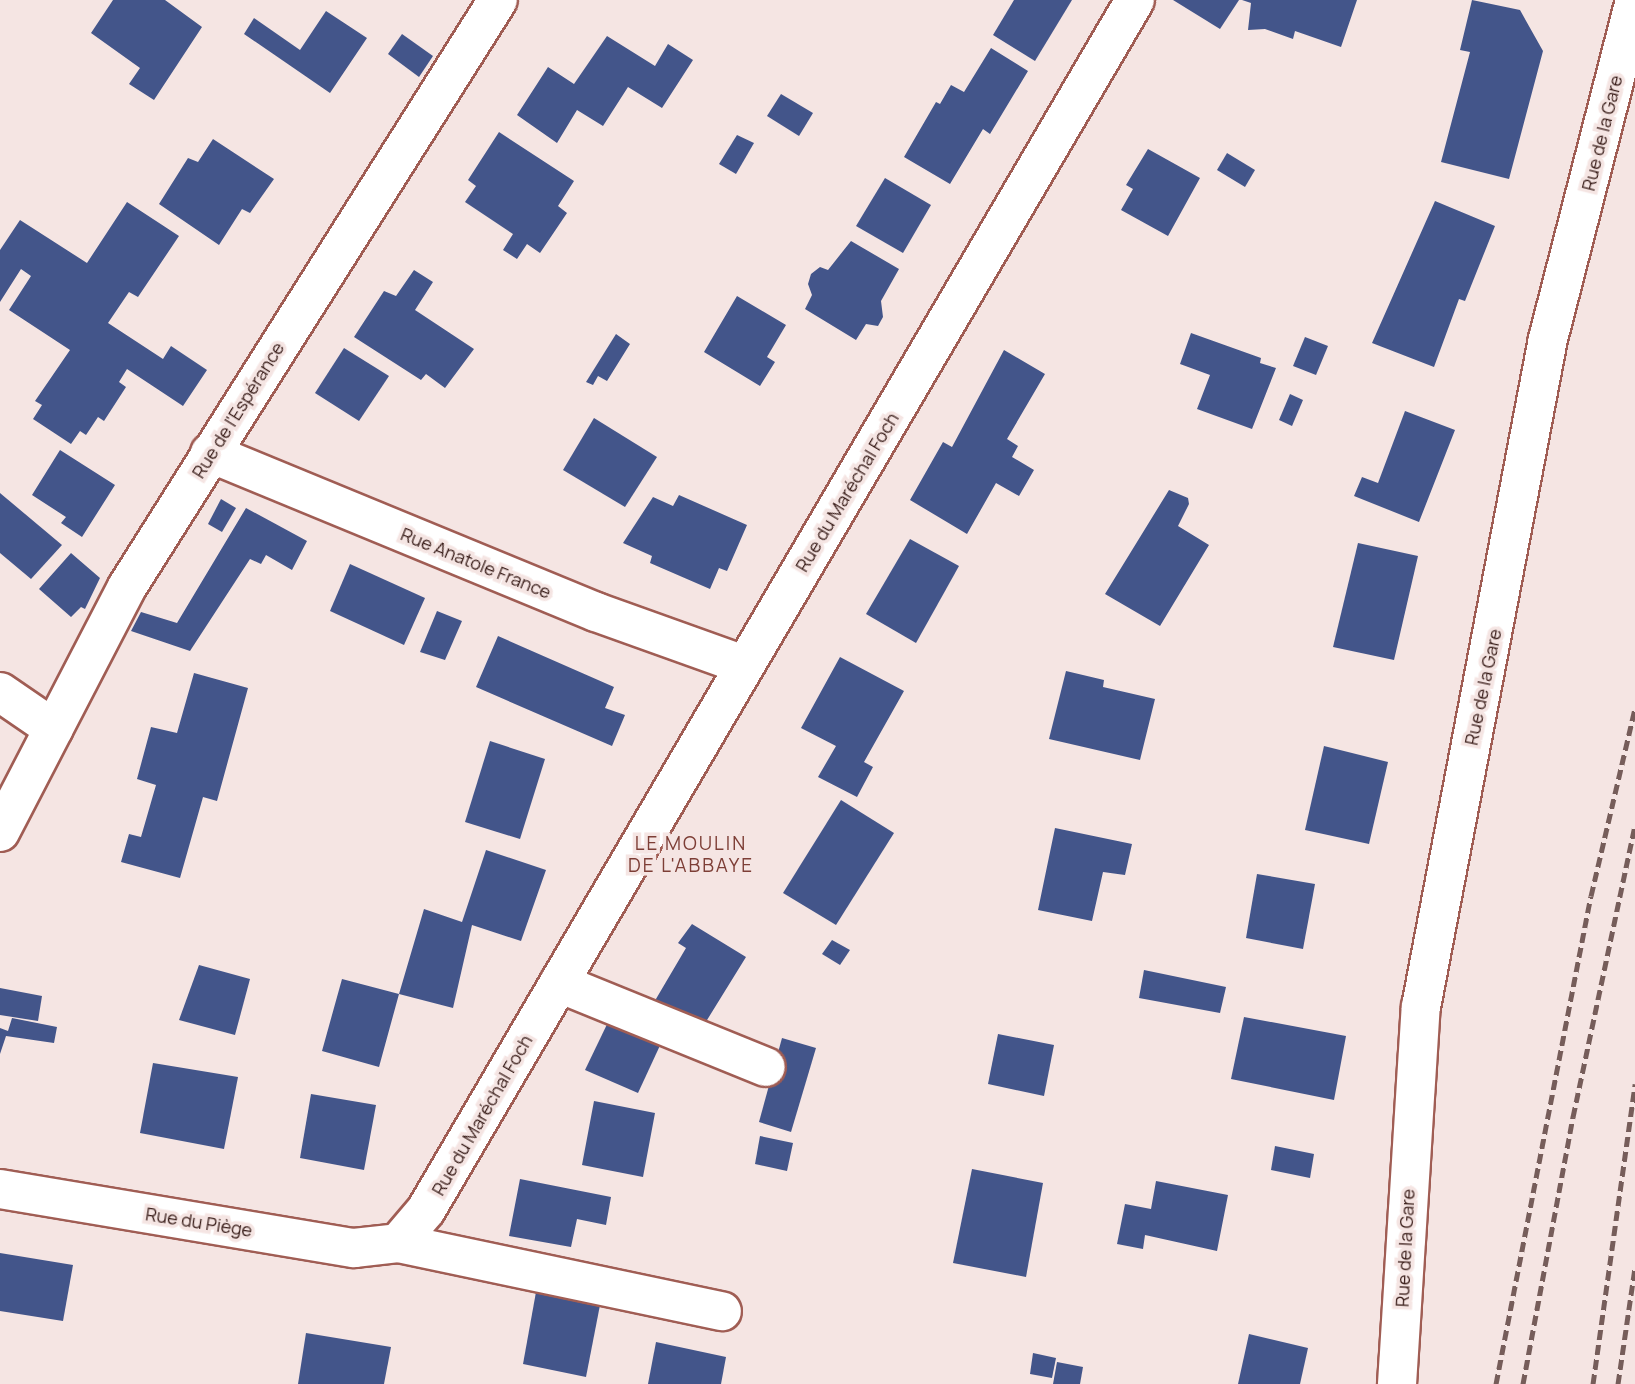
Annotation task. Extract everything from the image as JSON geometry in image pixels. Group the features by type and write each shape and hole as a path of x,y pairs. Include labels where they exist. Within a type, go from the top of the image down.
{"street":[{"name":"Rue de l'Espérance","path":"0,832 127,587 498,0"},
{"name":"Rue du Maréchal Foch","path":"398,1243 426,1210 744,665 1035,177 1135,0"},
{"name":"Rue de la Gare","path":"1397,1384 1421,1007 1548,339 1635,1"},
{"name":"Rue Anatole France","path":"210,453 596,612 744,665"},
{"path":"0,692 54,729"},
{"path":"559,983 766,1067"},
{"name":"Rue du Piège","path":"0,1189 354,1248 398,1243 722,1311"}],"building":[{"path":"113,0 165,0 202,27 154,100 129,84 140,68 91,33"},
{"path":"1014,0 1072,0 1035,61 993,35"},
{"path":"1173,0 1239,0 1220,29"},
{"path":"1242,0 1357,0 1341,47 1295,31 1293,39 1265,29 1248,30 1251,3"},
{"path":"1472,0 1520,10 1543,51 1509,179 1441,162 1470,52 1460,50"},
{"path":"326,11 367,38 330,93 244,34 254,18 300,50"},
{"path":"402,34 433,56 419,77 388,54"},
{"path":"607,36 655,66 668,44 693,60 662,108 628,87 603,126 577,110 557,143 517,115 548,67 574,84"},
{"path":"991,48 1028,71 990,134 983,129 950,184 904,157 936,102 940,104 951,85 964,92"},
{"path":"781,94 813,113 799,136 767,116"},
{"path":"499,132 574,181 558,206 567,213 540,253 527,244 517,259 503,250 513,234 465,202 476,186 468,180"},
{"path":"737,135 754,143 736,174 719,164"},
{"path":"213,139 274,179 250,213 242,209 219,245 159,204 188,158 198,162"},
{"path":"1148,149 1200,178 1168,236 1121,210 1133,189 1126,185"},
{"path":"1227,153 1255,170 1245,187 1217,170"},
{"path":"885,178 931,205 903,253 856,226"},
{"path":"1435,201 1495,226 1465,301 1459,299 1434,367 1372,343"},
{"path":"127,202 179,236 138,297 129,292 108,323 163,359 171,346 207,370 183,406 127,369 119,382 126,387 104,421 98,417 86,435 80,431 71,444 33,419 42,405 35,401 70,350 9,310 31,276 21,269 0,302 0,250 20,220 87,263"},
{"path":"851,241 899,269 881,301 883,317 878,326 866,324 856,340 805,309 812,295 808,284 811,274 820,267 828,270"},
{"path":"414,270 433,282 415,310 474,349 445,388 426,374 421,380 354,337 384,291 396,296"},
{"path":"737,296 786,325 767,357 775,362 760,386 704,352"},
{"path":"1191,333 1261,358 1260,363 1276,368 1252,429 1197,409 1210,375 1180,364"},
{"path":"616,334 630,344 607,381 598,376 593,385 586,382"},
{"path":"1305,337 1328,346 1316,375 1293,366"},
{"path":"344,348 389,376 359,421 315,393"},
{"path":"1004,350 1045,374 1007,439 1018,446 1012,457 1034,470 1019,496 996,483 967,534 910,500 943,442 952,447"},
{"path":"1290,394 1303,400 1292,426 1279,420"},
{"path":"1405,411 1455,430 1419,522 1354,496 1362,477 1378,483"},
{"path":"594,418 657,457 625,507 563,470"},
{"path":"60,450 115,485 82,537 61,523 66,517 32,495"},
{"path":"1169,490 1188,498 1189,504 1178,526 1209,545 1160,626 1105,594"},
{"path":"0,493 62,545 31,579 0,553"},
{"path":"679,495 747,525 727,571 719,568 710,589 650,563 652,556 623,543 653,497 673,506"},
{"path":"221,499 236,508 222,532 208,524"},
{"path":"246,508 307,541 292,570 266,555 261,564 250,559 190,651 131,631 141,612 177,623"},
{"path":"910,539 959,566 916,643 866,614"},
{"path":"1358,543 1418,556 1394,660 1333,647"},
{"path":"71,553 100,578 85,609 81,607 71,617 39,589"},
{"path":"350,564 425,598 404,645 330,611"},
{"path":"437,611 462,621 445,660 420,652"},
{"path":"498,636 614,687 605,708 625,715 612,746 476,687"},
{"path":"840,657 904,691 864,762 873,767 857,797 818,777 836,746 801,728"},
{"path":"1066,671 1104,680 1103,687 1155,699 1140,760 1049,739"},
{"path":"194,673 248,688 217,801 203,797 180,878 121,862 129,834 141,837 156,785 137,779 151,727 177,733"},
{"path":"490,741 545,759 520,839 465,822"},
{"path":"1324,746 1388,762 1369,844 1305,830"},
{"path":"841,800 894,833 836,925 783,893"},
{"path":"1055,828 1132,844 1125,875 1103,872 1092,921 1038,910"},
{"path":"486,850 546,870 521,941 472,925 453,1008 399,994 424,909 462,922"},
{"path":"1257,874 1315,884 1303,949 1246,938"},
{"path":"692,924 746,957 699,1033 653,1004 686,948 678,943"},
{"path":"832,940 850,950 840,965 822,954"},
{"path":"199,965 250,979 235,1035 179,1020"},
{"path":"1144,970 1226,987 1220,1013 1139,998"},
{"path":"342,979 399,994 379,1067 322,1051"},
{"path":"0,988 42,996 38,1021 0,1015"},
{"path":"611,1016 663,1039 638,1093 585,1070"},
{"path":"1244,1017 1346,1036 1334,1100 1231,1079"},
{"path":"12,1018 57,1027 54,1043 6,1036 0,1054 0,1028 8,1031"},
{"path":"998,1034 1054,1045 1044,1096 988,1084"},
{"path":"782,1038 816,1048 791,1132 759,1122"},
{"path":"153,1063 238,1077 224,1149 140,1133"},
{"path":"311,1094 376,1105 364,1170 300,1158"},
{"path":"594,1101 655,1113 643,1177 582,1165"},
{"path":"760,1136 793,1143 787,1171 755,1164"},
{"path":"1275,1146 1314,1154 1310,1178 1271,1170"},
{"path":"972,1169 1043,1183 1026,1277 953,1263"},
{"path":"520,1179 611,1197 606,1225 577,1219 571,1247 509,1236"},
{"path":"1156,1181 1228,1195 1217,1251 1145,1235 1143,1249 1117,1244 1125,1204 1151,1209"},
{"path":"0,1253 73,1265 63,1321 0,1311"},
{"path":"536,1292 600,1305 586,1377 523,1364"},
{"path":"306,1333 391,1347 384,1384 298,1384"},
{"path":"1249,1334 1308,1348 1300,1384 1238,1384"},
{"path":"656,1342 726,1357 721,1384 648,1384"},
{"path":"1033,1353 1056,1358 1052,1378 1030,1374"},
{"path":"1057,1362 1083,1367 1080,1384 1053,1384"}],"railway":[{"path":"1496,1384 1591,896 1635,709"},
{"path":"1523,1384 1573,1117 1635,826"},
{"path":"1593,1384 1635,1084"},
{"path":"1618,1384 1635,1267"}],"district":[{"name":"LE MOULIN DE L'ABBAYE","path":"691,855"}]}
